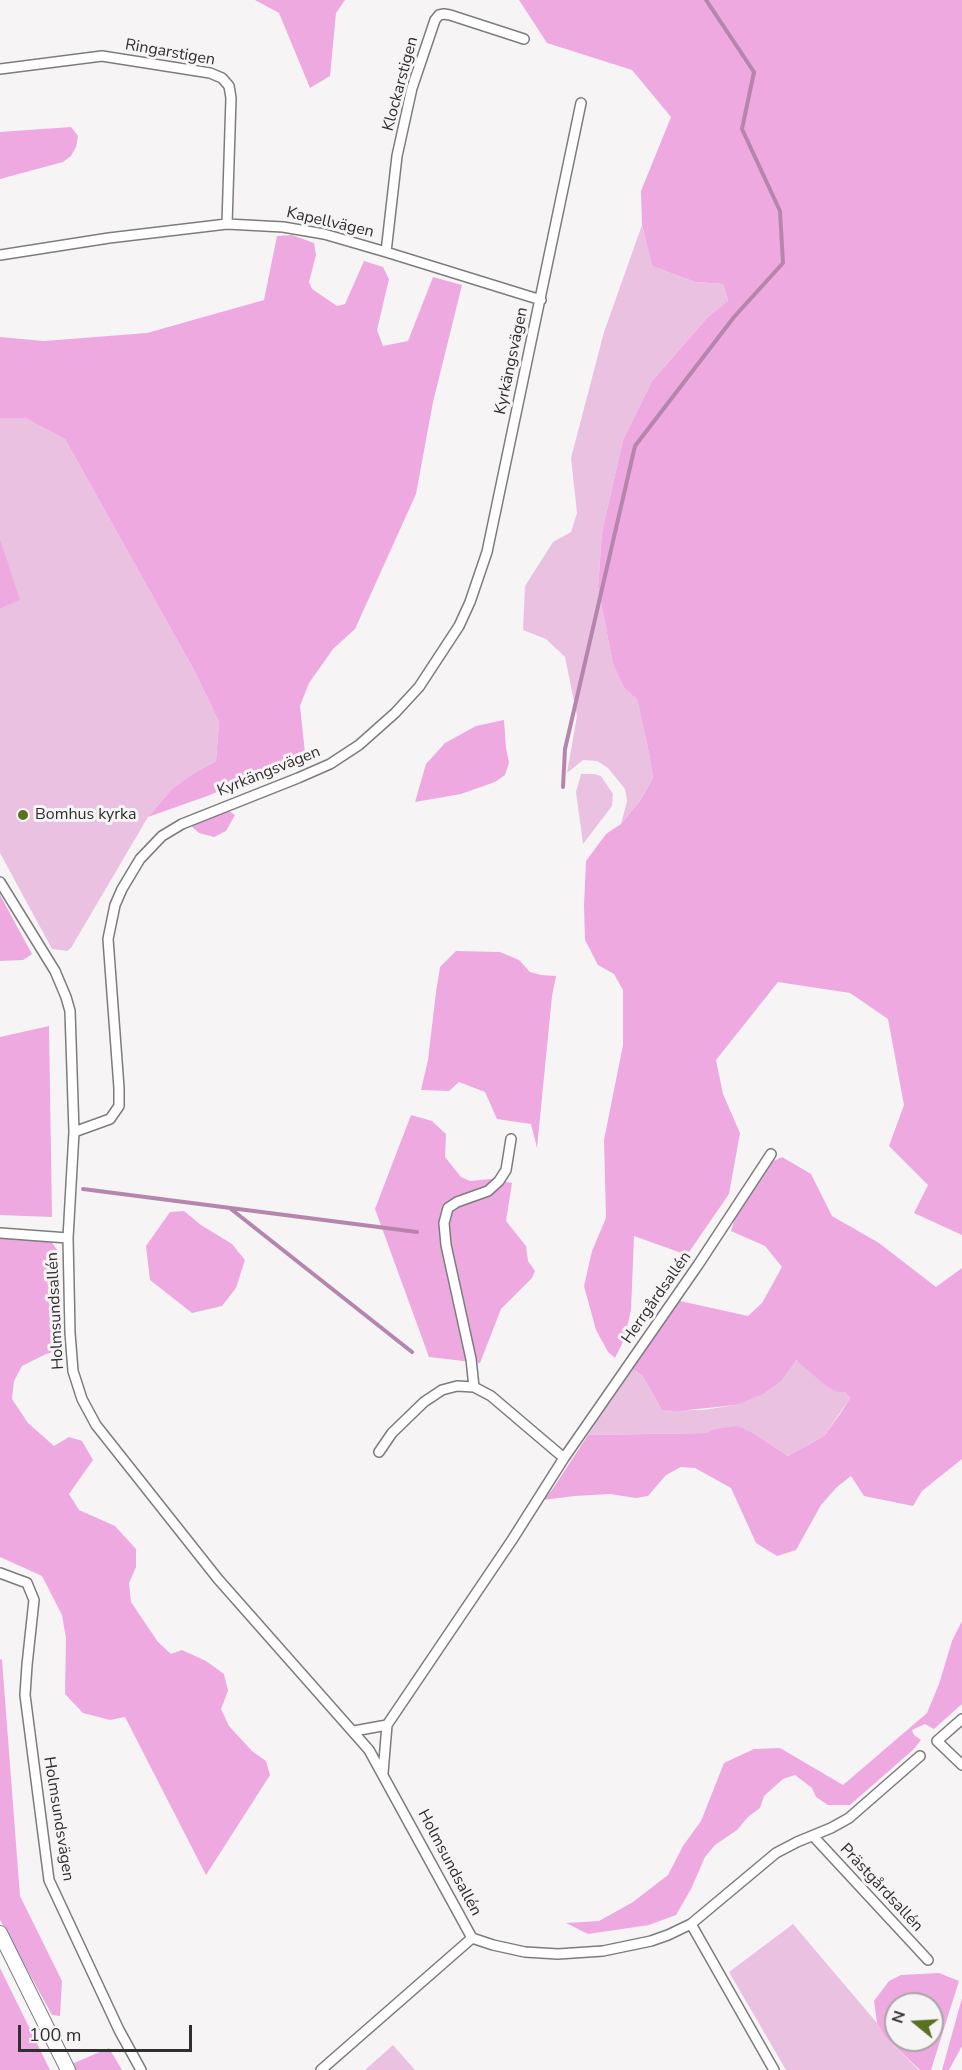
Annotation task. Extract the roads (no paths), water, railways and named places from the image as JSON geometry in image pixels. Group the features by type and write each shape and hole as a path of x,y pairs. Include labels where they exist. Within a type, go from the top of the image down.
{"street":[{"name":"Klockarstigen","path":"386,252 397,156 412,88 438,15 450,15 524,39"},
{"name":"Ringarstigen","path":"0,69 102,56 210,73 222,78 229,86 231,98 227,224"},
{"name":"Kyrkängsvägen","path":"74,1132 110,1119 118,1106 119,1088 108,939 115,905 140,859 162,836 182,824 309,774 330,764 359,745 395,713 419,687 459,626 480,577 487,552 581,103"},
{"name":"Kapellvägen","path":"0,255 109,238 227,224 251,224 300,229 386,252 541,300"},
{"name":"Holmsundsallén","path":"0,882 50,963 66,997 71,1027 74,1132 68,1238 70,1333 73,1371 82,1399 96,1425 218,1579 369,1750 472,1938 525,1952 583,1953 651,1941 691,1924"},
{"path":"474,1387 471,1359 446,1245 444,1223 448,1208 457,1202 488,1191 499,1181 506,1170 511,1139"},
{"name":"Herrgårdsallén","path":"387,1725 512,1540 564,1458 698,1265 771,1154"},
{"path":"0,1233 68,1238"},
{"path":"379,1452 398,1427 424,1402 442,1390 457,1386 474,1387 491,1396 564,1458"},
{"name":"Holmsundsvägen","path":"0,1573 27,1583 34,1600 25,1695 49,1880 119,2030 141,2070"},
{"path":"962,1719 937,1742 962,1765"},
{"path":"354,1731 387,1725 383,1773"},
{"name":"Prästgårdsallén","path":"691,1924 776,1853 849,1818 920,1756"},
{"name":"Prästgårdsallén","path":"813,1836 928,1960"},
{"path":"691,1924 774,2070"},
{"path":"0,1933 68,2070"},
{"path":"321,2070 472,1938"}],"waterway":[{"path":"563,787 565,749 635,446 734,317 783,263 780,211 742,129 754,72 706,0"},
{"path":"83,1189 417,1232"},
{"path":"231,1209 412,1352"}],"place":[{"name":"Bomhus kyrka","path":"23,815"}]}
